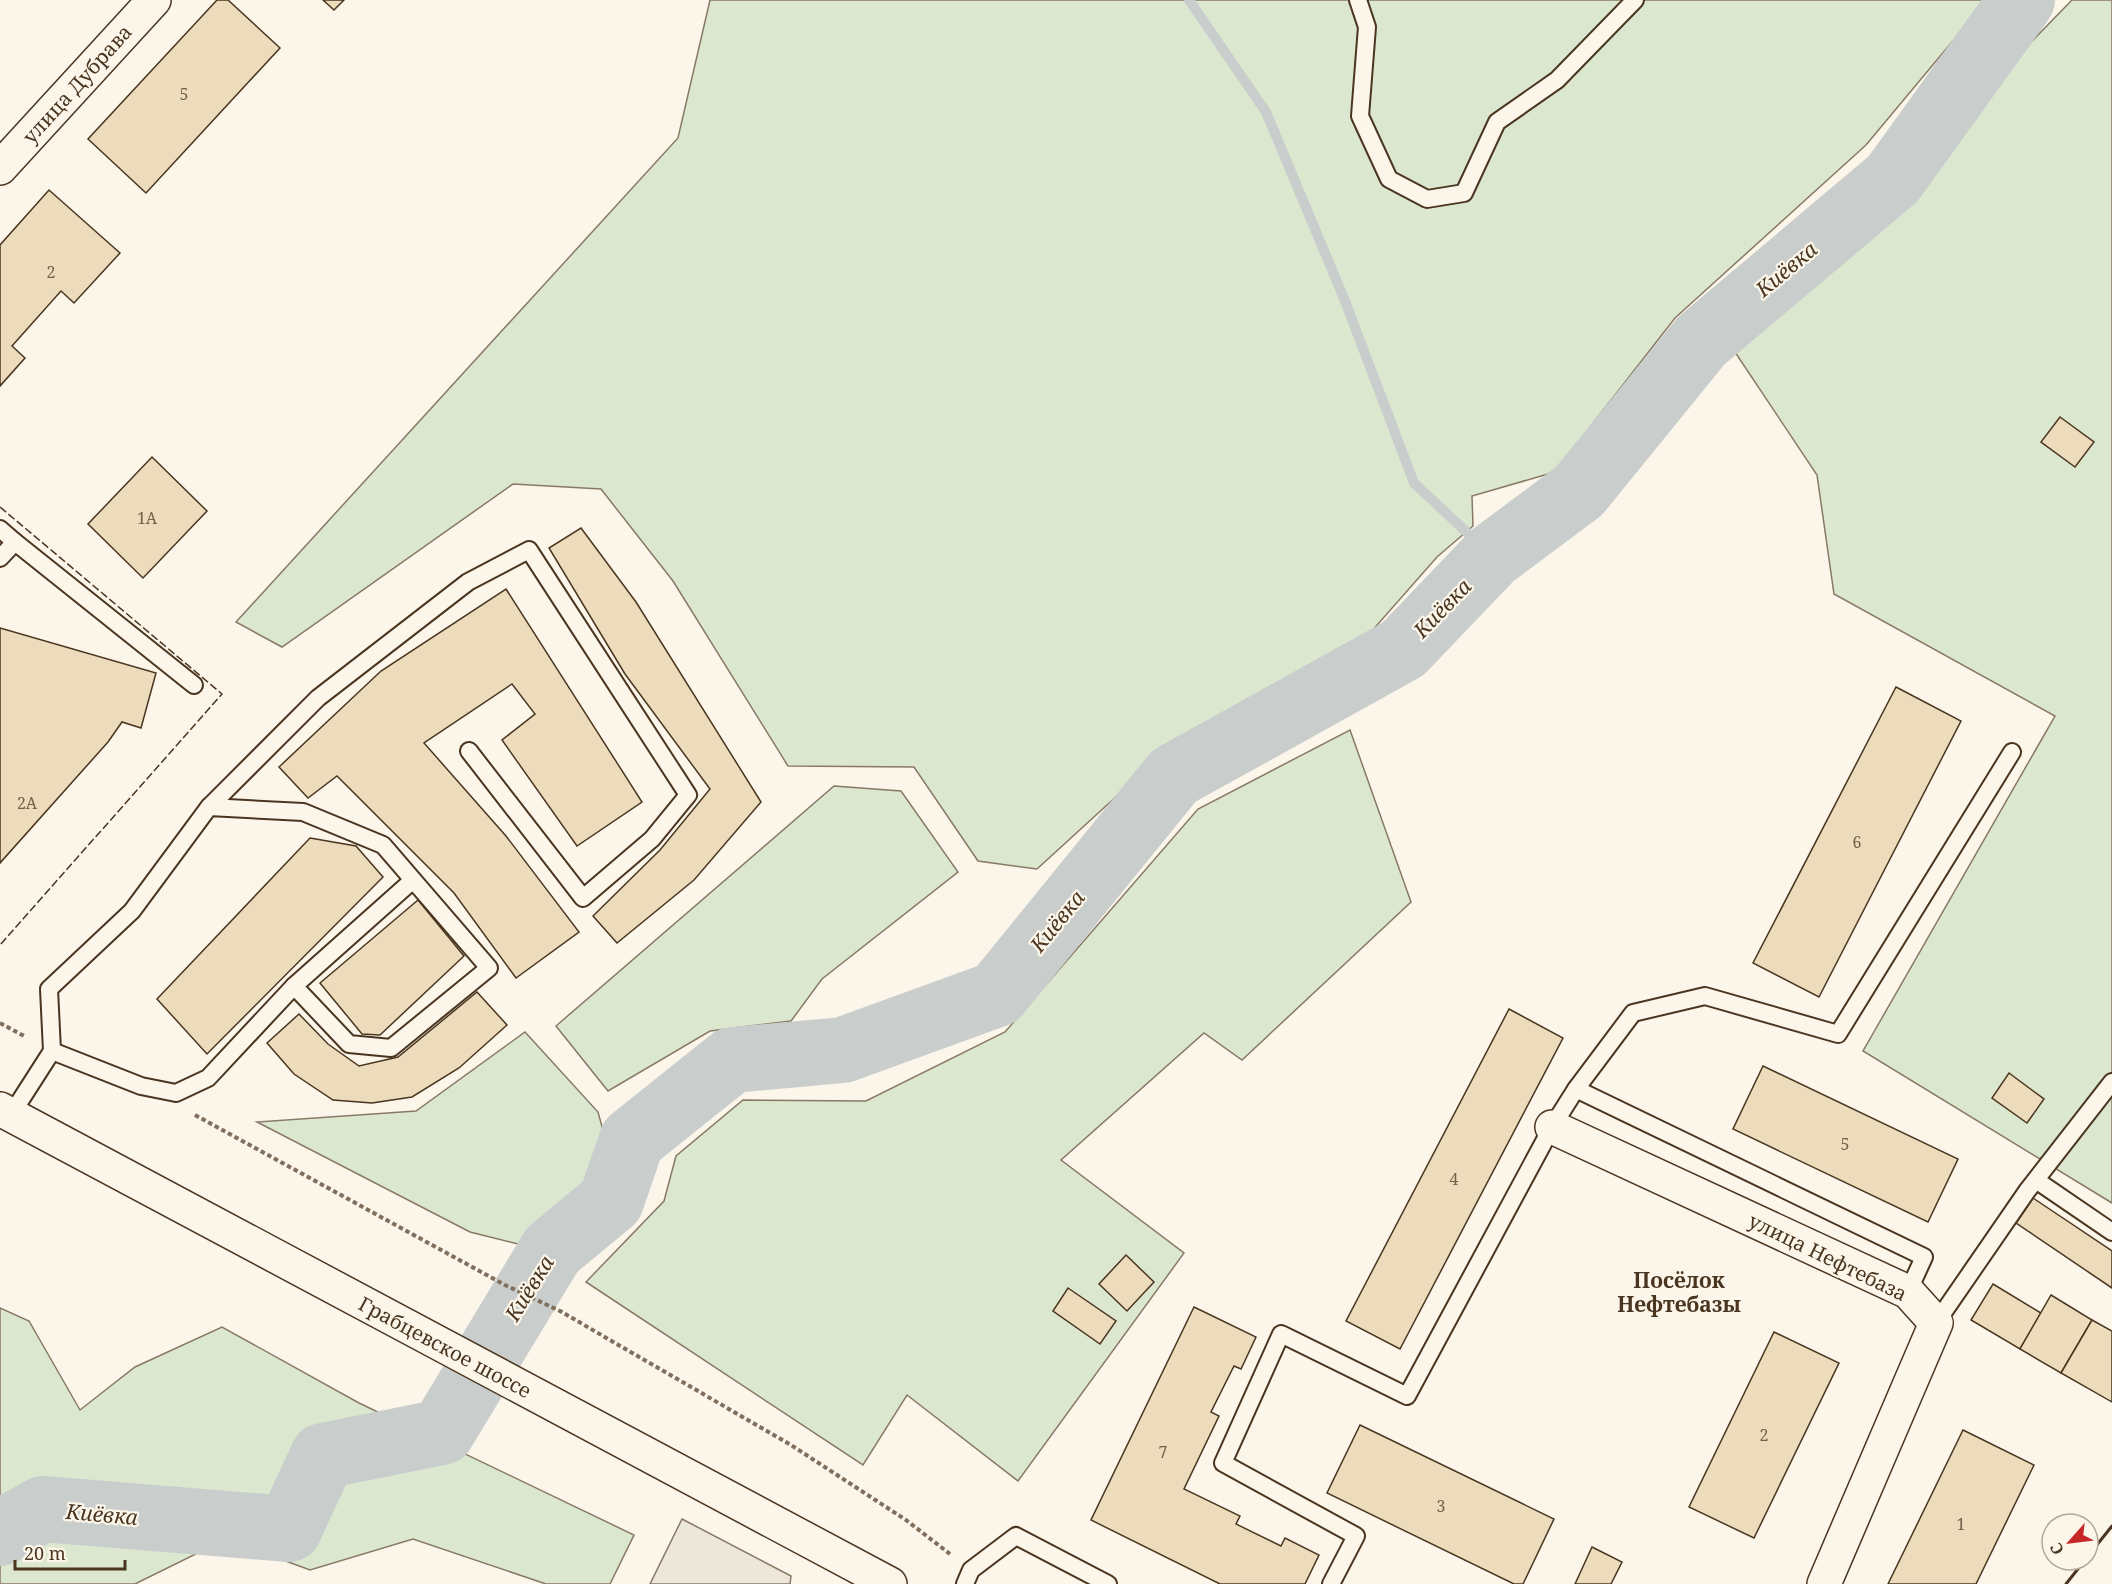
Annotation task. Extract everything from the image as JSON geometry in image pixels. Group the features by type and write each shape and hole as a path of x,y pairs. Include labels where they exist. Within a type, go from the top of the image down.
{"main road":[{"name":"улица Дубрава","path":"0,168 154,0"},
{"name":"Грабцевское шоссе","path":"6,1112 240,1239 890,1584"},
{"name":"улица Нефтебаза","path":"1552,1127 1908,1292 1936,1323"},
{"path":"1824,1584 1936,1323"}],"lane":[{"path":"1358,0 1367,27 1360,116 1389,179 1427,199 1464,194 1497,122 1557,80 1635,0"},
{"path":"0,529 194,685"},
{"path":"0,558 15,542"},
{"path":"6,1112 52,1051 49,989 132,911 209,807 318,698 468,582 529,550 688,795 652,839 583,897 469,751"},
{"path":"1331,1584 1356,1536 1223,1463 1281,1334 1407,1396 1552,1127 1576,1089 1633,1013 1705,996 1838,1034 2012,752"},
{"path":"209,807 303,812 383,845 489,968 391,1048 349,1044 294,986"},
{"path":"52,1051 141,1086 176,1093 208,1077 294,986 412,880"},
{"path":"1936,1323 2036,1180 2112,1082"},
{"path":"1576,1089 1924,1257 1908,1292"},
{"path":"2036,1180 2112,1232"},
{"path":"965,1584 971,1570 1016,1536 1108,1584"}],"path":[{"path":"193,1114 505,1285 560,1311 791,1445 906,1520"}],"green space":[{"path":"710,0 1987,0 1866,145 1675,318 1555,472 1472,496 1473,526 1437,557 1371,632 1177,741 1037,869 978,861 914,767 788,766 673,581 601,489 513,484 282,647 236,622 678,138"},
{"path":"2072,0 2112,0 2112,1203 1863,1051 2055,716 1834,594 1817,475 1731,346 1797,283"},
{"path":"1350,730 1411,902 1242,1060 1204,1033 1061,1160 1184,1253 1018,1481 907,1395 863,1465 586,1282 664,1201 676,1156 743,1100 866,1101 1005,1032 1198,809"},
{"path":"834,786 901,791 958,872 822,979 791,1021 710,1031 608,1091 556,1026"},
{"path":"525,1032 598,1112 606,1141 594,1194 518,1244 470,1232 257,1122 416,1111"},
{"path":"0,1308 29,1321 80,1410 135,1367 222,1327 359,1403 634,1535 610,1584 546,1584 413,1539 310,1570 226,1539 135,1584 0,1584"}],"shaded area":[{"path":"682,1519 791,1576 790,1584 650,1584"}],"building":[{"path":"217,0 228,0 280,48 146,193 88,139"},
{"path":"323,0 344,0 334,10"},
{"path":"49,190 120,253 74,303 61,291 12,346 25,358 0,386 0,245"},
{"path":"2060,417 2094,442 2075,467 2041,442"},
{"path":"152,457 207,511 143,578 88,524"},
{"path":"581,528 636,602 761,802 694,880 617,943 593,916 660,850 710,789 625,674 549,548"},
{"path":"506,589 642,802 577,846 502,740 535,714 512,684 424,743 506,836 579,932 516,978 454,893 337,776 308,798 279,767 381,671"},
{"path":"0,628 156,673 141,728 122,722 108,742 0,863"},
{"path":"1896,687 1961,721 1819,997 1753,963"},
{"path":"310,838 356,846 383,877 207,1054 157,999"},
{"path":"418,900 464,956 380,1035 362,1034 320,983"},
{"path":"477,992 507,1025 459,1068 412,1097 372,1103 333,1100 294,1074 267,1043 299,1014 328,1044 359,1066 398,1057"},
{"path":"1509,1009 1563,1038 1400,1349 1346,1321"},
{"path":"1763,1066 1958,1159 1928,1222 1733,1129"},
{"path":"2009,1073 2044,1099 2027,1123 1992,1098"},
{"path":"2033,1198 2112,1251 2112,1288 2016,1223"},
{"path":"1126,1255 1154,1282 1127,1311 1099,1284"},
{"path":"1993,1284 2041,1313 2020,1349 1971,1320"},
{"path":"1068,1288 1116,1321 1100,1344 1053,1311"},
{"path":"2051,1295 2092,1320 2061,1373 2020,1349"},
{"path":"1194,1307 1256,1337 1241,1369 1234,1366 1211,1412 1219,1416 1184,1489 1240,1516 1236,1524 1281,1546 1285,1538 1319,1555 1305,1584 1220,1584 1091,1520"},
{"path":"2092,1320 2112,1331 2112,1402 2061,1373"},
{"path":"1774,1332 1839,1363 1754,1538 1689,1507"},
{"path":"1360,1425 1554,1519 1523,1584 1514,1584 1327,1493"},
{"path":"1963,1430 2034,1465 1976,1584 1888,1584"},
{"path":"1592,1547 1622,1562 1611,1584 1575,1584"}],"waterway":[{"path":"1189,0 1266,112 1345,301 1414,483 1492,556"},
{"name":"Киёвка","path":"0,1533 43,1509 289,1529 323,1456 442,1432 552,1250 611,1201 632,1140 732,1060 843,1050 997,994 1174,776 1403,649 1492,556 1579,491 1701,341 1893,179 2022,0"}],"fence":[{"path":"0,507 222,694 0,945"}],"wall":[{"path":"2100,1541 2112,1526"},
{"path":"2066,1584 2076,1572"}],"district":[{"name":"Посёлок Нефтебазы","path":"1679,1292"}]}
